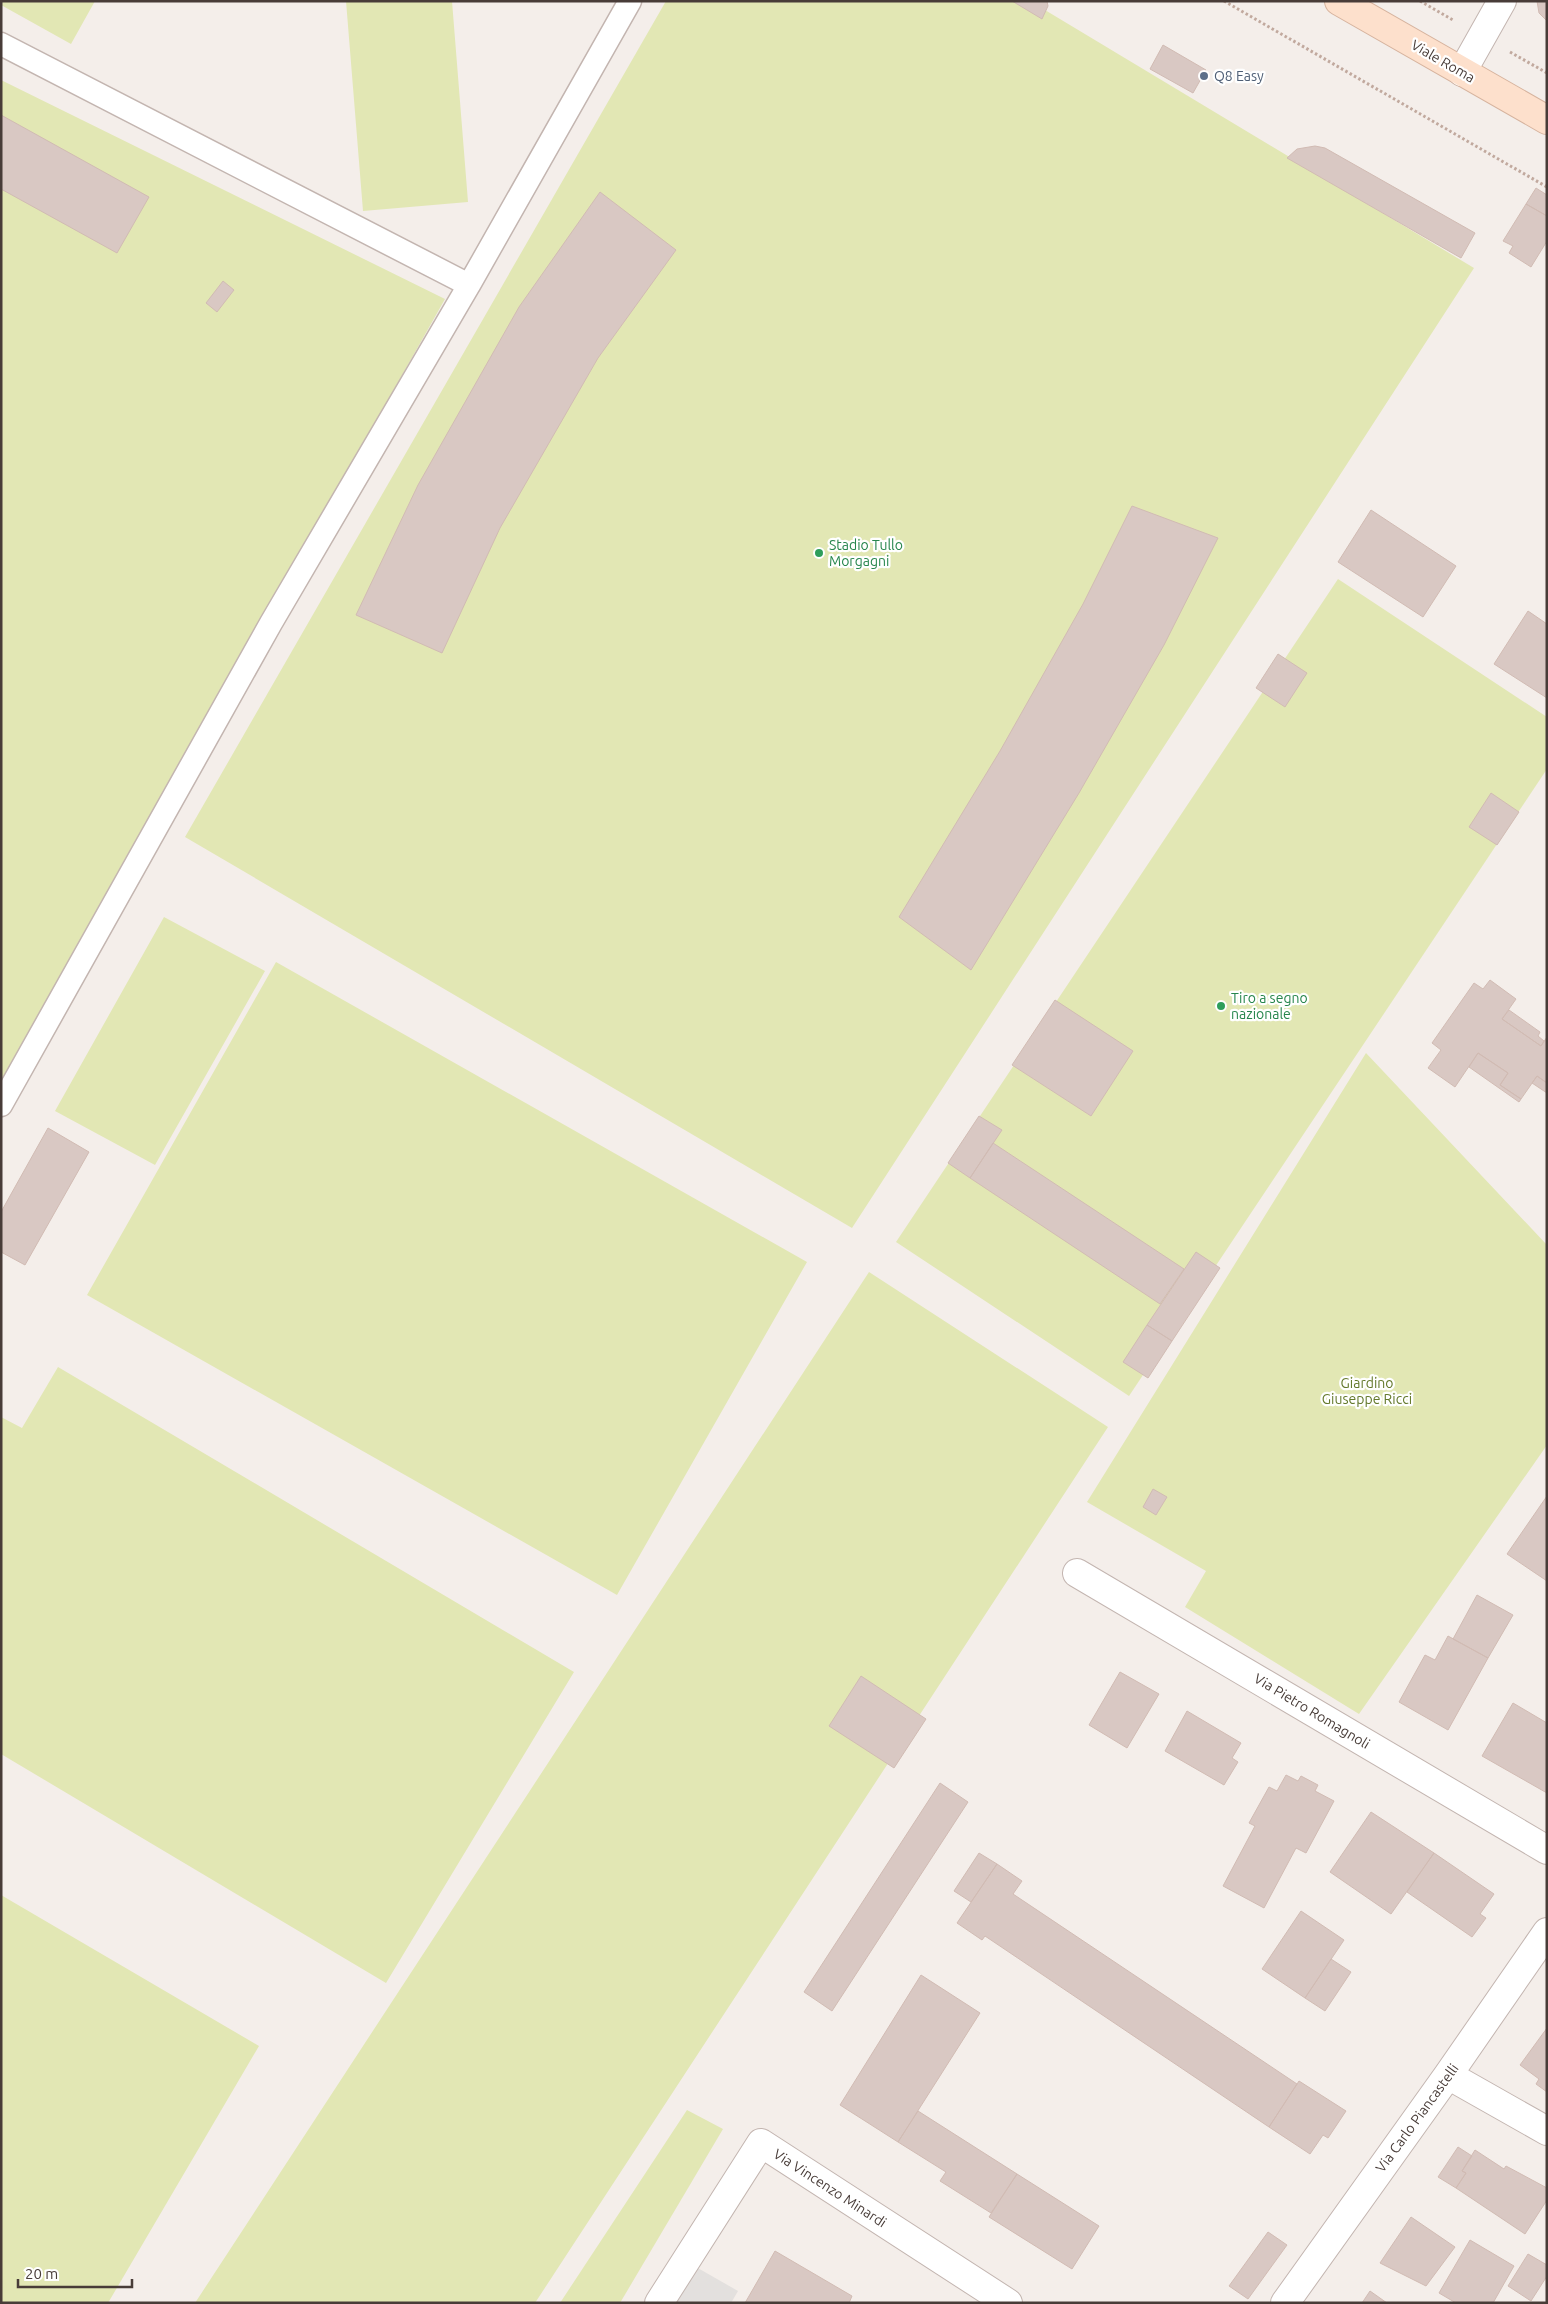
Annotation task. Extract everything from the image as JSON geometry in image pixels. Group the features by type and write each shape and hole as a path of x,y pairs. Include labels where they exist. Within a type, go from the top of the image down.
{"main road":[{"name":"Viale Roma","path":"1340,1 1547,120"}],"street":[{"path":"1462,72 1502,1"},
{"name":"Via Pietro Romagnoli","path":"1077,1573 1547,1850"},
{"name":"Via Carlo Piancastelli","path":"1285,2303 1448,2075 1547,1932"},
{"path":"1448,2075 1547,2131"},
{"name":"Via Vincenzo Minardi","path":"659,2303 761,2143 1008,2303"}],"lane":[{"path":"1,1105 271,623 469,285 630,1"},
{"path":"1,44 469,285"}],"path":[{"path":"1224,1 1547,187"}],"green space":[{"path":"1,1 95,1 71,44 1,5"},
{"path":"346,1 452,1 468,202 363,211"},
{"name":"Stadio Tullo Morgagni","path":"666,1 1030,1 1474,268 852,1228 185,837"},
{"path":"1,80 445,299 1,1087"},
{"name":"Tiro a segno nazionale","path":"1338,579 1547,717 1547,769 1129,1396 896,1242"},
{"path":"164,917 265,971 155,1165 55,1111"},
{"path":"276,962 807,1262 617,1595 87,1295"},
{"name":"Giardino Giuseppe Ricci","path":"1366,1053 1547,1245 1547,1445 1359,1714 1185,1607 1206,1571 1087,1502"},
{"path":"869,1272 1108,1427 535,2303 195,2303"},
{"path":"58,1367 574,1672 386,1983 1,1754 1,1417 22,1428"},
{"path":"1,1895 259,2046 108,2303 1,2303"},
{"path":"687,2110 723,2129 620,2303 560,2303"}],"shaded area":[{"path":"689,2263 738,2291 731,2303 666,2303"}],"building":[{"path":"1012,1 1047,1 1048,6 1042,19"},
{"path":"1537,1 1547,1 1547,21 1539,13"},
{"path":"1163,45 1206,70 1193,93 1150,69"},
{"path":"1,115 149,197 117,253 1,189"},
{"path":"1315,146 1325,148 1475,233 1461,258 1287,158 1297,149"},
{"path":"1536,188 1547,195 1547,216 1526,204"},
{"path":"600,192 676,250 598,358 500,528 442,653 356,615 418,485 519,307"},
{"path":"1526,204 1547,216 1547,241 1531,267 1509,253 1513,246 1503,241"},
{"path":"223,281 234,290 217,312 206,303"},
{"path":"1132,506 1218,538 1164,645 1079,793 971,970 899,917 1000,751 1083,604"},
{"path":"1371,510 1456,566 1423,617 1338,562"},
{"path":"1528,611 1547,624 1547,698 1494,664"},
{"path":"1278,654 1307,673 1285,707 1256,688"},
{"path":"1491,793 1519,812 1497,845 1469,827"},
{"path":"1490,980 1516,999 1502,1019 1541,1046 1547,1037 1547,1083 1537,1076 1521,1099 1500,1085 1508,1073 1478,1053 1455,1087 1428,1068 1441,1050 1432,1043 1474,983 1483,989"},
{"path":"1055,1000 1133,1051 1091,1116 1012,1065"},
{"path":"1509,1010 1540,1032 1538,1036 1544,1041 1541,1046 1502,1019"},
{"path":"1478,1053 1508,1073 1500,1085 1521,1099 1519,1102 1469,1067"},
{"path":"1537,1076 1547,1083 1547,1093 1532,1083"},
{"path":"979,1116 1002,1130 970,1178 948,1163"},
{"path":"48,1128 89,1152 25,1265 1,1252 1,1212"},
{"path":"993,1143 1184,1269 1160,1304 970,1178"},
{"path":"1196,1252 1220,1268 1172,1341 1147,1325"},
{"path":"1147,1325 1172,1341 1148,1378 1123,1362"},
{"path":"1153,1489 1167,1497 1156,1515 1143,1507"},
{"path":"1547,1496 1547,1581 1507,1554"},
{"path":"1477,1595 1513,1615 1488,1658 1453,1639"},
{"path":"1448,1636 1488,1658 1448,1730 1399,1702 1425,1655 1435,1660"},
{"path":"1120,1672 1159,1694 1127,1748 1089,1725"},
{"path":"861,1676 926,1719 894,1768 829,1726"},
{"path":"1513,1703 1547,1723 1547,1793 1482,1756"},
{"path":"1187,1711 1241,1743 1232,1758 1238,1762 1224,1785 1165,1751"},
{"path":"1286,1775 1298,1781 1301,1776 1318,1785 1315,1791 1334,1801 1306,1853 1296,1848 1264,1908 1223,1886 1255,1826 1249,1823 1269,1787 1277,1791"},
{"path":"940,1783 968,1802 832,2011 804,1992"},
{"path":"1371,1812 1434,1853 1391,1914 1330,1872"},
{"path":"979,1853 997,1864 971,1902 954,1891"},
{"path":"1434,1853 1494,1894 1480,1914 1486,1918 1472,1937 1407,1892"},
{"path":"997,1864 1022,1881 1013,1894 1297,2084 1269,2127 985,1936 982,1940 957,1923"},
{"path":"1301,1911 1344,1940 1305,1998 1262,1969"},
{"path":"1331,1959 1351,1972 1325,2011 1305,1998"},
{"path":"921,1975 980,2013 898,2142 840,2105"},
{"path":"1547,2028 1547,2092 1536,2084 1539,2079 1520,2065"},
{"path":"1299,2081 1346,2111 1328,2138 1323,2135 1310,2154 1269,2127"},
{"path":"918,2111 1017,2174 991,2213 940,2181 946,2172 898,2142"},
{"path":"1458,2147 1472,2156 1462,2171 1466,2173 1456,2188 1438,2177"},
{"path":"1475,2150 1504,2169 1506,2166 1547,2188 1547,2200 1525,2234 1456,2188 1466,2173 1462,2171"},
{"path":"1017,2174 1099,2226 1072,2269 989,2217"},
{"path":"1411,2217 1455,2247 1426,2286 1380,2263"},
{"path":"1268,2232 1287,2245 1248,2299 1229,2286"},
{"path":"1470,2240 1514,2266 1493,2303 1456,2303 1439,2293"},
{"path":"775,2251 852,2296 849,2303 745,2303"},
{"path":"1528,2254 1547,2265 1547,2276 1531,2301 1508,2286"},
{"path":"1370,2291 1387,2303 1362,2303"}],"place":[{"name":"Q8 Easy","path":"1204,76"},
{"name":"Stadio Tullo Morgagni","path":"819,553"},
{"name":"Tiro a segno nazionale","path":"1221,1006"}]}
